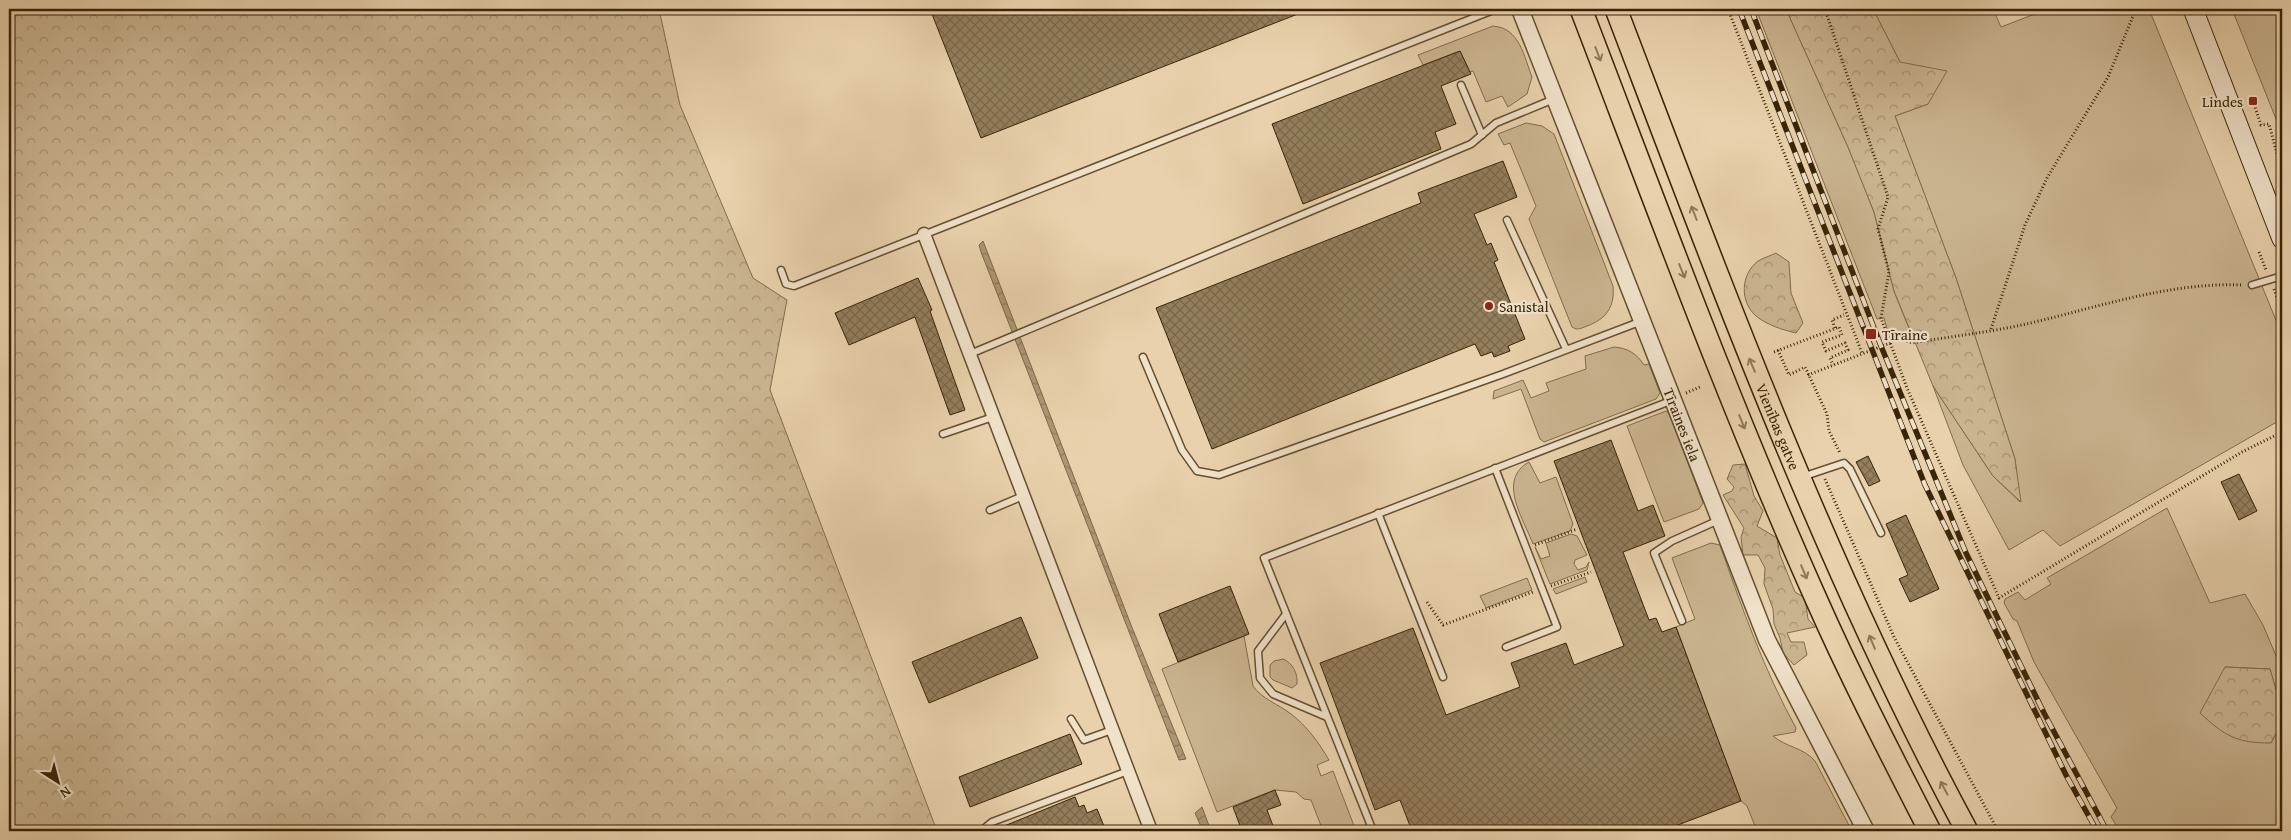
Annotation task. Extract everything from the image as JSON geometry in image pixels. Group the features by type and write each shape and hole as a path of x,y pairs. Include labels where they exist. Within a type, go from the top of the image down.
{"highway":[{"path":"1581,9 1667,233 1783,522 1860,694 1930,831"},
{"name":"Vienības gatve","path":"1616,9 1749,358 1884,669 1967,831"}],"main road":[{"path":"2193,9 2282,239"}],"street":[{"name":"Tīraines iela","path":"1520,9 1642,320 1680,396 1720,520 1767,640 1866,831"},
{"path":"924,234 1151,831"}],"lane":[{"path":"781,270 786,284 794,286 1496,9"},
{"path":"1461,85 1482,135"},
{"path":"970,354 1471,144 1496,124 1555,98"},
{"path":"1508,220 1566,349"},
{"path":"2252,285 2282,276"},
{"path":"1143,357 1182,450 1197,471 1219,475 1503,374 1642,320"},
{"path":"1373,831 1264,558 1680,396"},
{"path":"943,434 993,417"},
{"path":"1801,478 1844,463 1850,469 1880,533"},
{"path":"1495,468 1557,627 1506,647"},
{"path":"990,510 1023,496"},
{"path":"1378,513 1443,678"},
{"path":"1682,621 1654,553 1672,540 1720,520"},
{"path":"1286,614 1258,650 1260,678 1273,694 1327,717"},
{"path":"1071,718 1084,740 1112,730"},
{"path":"981,831 992,822 1128,771"}],"path":[{"path":"1728,9 1862,353"},
{"path":"1825,9 1888,197 1878,230 1889,272 1881,318 1930,442 1999,598 2242,452 2282,432"},
{"path":"1991,329 2028,217 2047,178 2108,77 2136,9"},
{"path":"2253,101 2261,125 2269,124 2282,172"},
{"path":"1808,375 1890,343 1891,339 1898,338 1912,343 2016,326 2078,310 2196,286 2252,285"},
{"path":"1835,328 1832,320 1844,315"},
{"path":"1833,365 1830,358 1848,350 1845,343 1826,350 1822,342 1842,335 1839,327 1776,351 1789,374 1805,367 1827,414 1829,431 1838,451"},
{"path":"1680,396 1700,387"},
{"path":"1822,470 1840,518 1894,637 1998,831"},
{"path":"1526,548 1577,529"},
{"path":"1426,602 1443,625 1591,572"}],"green space":[{"path":"9,9 659,9 680,105 753,278 787,300 770,390 937,831 9,831"},
{"path":"1756,9 1786,9 1848,147 1874,212 1894,291 1914,341 1897,334 1889,336 1884,318 1877,319"},
{"path":"1786,9 1873,9 1900,62 1947,71 1928,104 1895,116 1956,278 2015,459 2021,502 1993,476 1933,386 1894,291 1874,212 1848,147"},
{"path":"1873,9 1993,9 2001,27 2048,9 2149,9 2282,335 2282,419 2060,546 2043,530 2009,550 1963,465 1933,386 1993,476 2020,502 2015,459 1956,278 1895,116 1928,104 1900,62"},
{"path":"2232,9 2282,9 2282,134"},
{"path":"1493,26 1502,28 1515,38 1520,45 1532,77 1527,94 1508,107 1502,96 1486,102 1473,71 1470,72 1460,51 1423,65 1418,55"},
{"path":"1526,123 1542,126 1554,134 1613,286 1611,306 1608,311 1599,320 1580,329 1572,327 1529,219 1536,206 1510,143 1504,145 1498,134"},
{"path":"1776,253 1789,262 1791,293 1803,323 1796,333 1775,327 1760,319 1751,310 1745,296 1745,281 1752,267 1758,261"},
{"path":"1614,347 1628,350 1644,365 1649,364 1660,393 1656,399 1544,442 1540,439 1521,389 1493,399 1494,391 1523,380 1531,398 1549,391 1546,383 1586,369 1585,356"},
{"path":"1666,411 1669,413 1703,503 1699,509 1664,522 1627,426"},
{"path":"1529,462 1540,483 1556,477 1573,524 1570,531 1533,544 1515,500 1514,489 1515,479 1520,470"},
{"path":"1745,464 1754,496 1763,511 1757,526 1777,538 1780,555 1795,592 1805,598 1808,619 1815,627 1787,633 1791,642 1804,642 1807,655 1794,665 1783,653 1780,638 1774,624 1773,609 1764,584 1765,568 1758,555 1743,555 1741,537 1744,528 1723,495 1732,491 1734,487 1727,479 1733,465"},
{"path":"2167,508 2210,603 2245,594 2263,625 2282,670 2282,710 2270,669 2225,667 2271,743 2282,722 2282,831 2120,831 2111,817 2117,808 2034,662 2017,621 2013,619 2004,603 2005,599 2018,592 2025,600 2051,584 2047,578"},
{"path":"1571,534 1577,536 1587,555 1575,560 1574,564 1578,570 1586,567 1589,562 1587,570 1550,584 1535,547 1541,559 1550,556 1546,543"},
{"path":"1711,543 1720,545 1764,661 1796,728 1795,732 1773,736 1806,753 1815,761 1852,831 1757,831 1747,806 1741,801 1676,627 1695,619 1672,558"},
{"path":"1585,577 1587,582 1556,594 1553,589"},
{"path":"1527,578 1532,590 1486,608 1480,596"},
{"path":"1244,636 1253,686 1266,698 1297,719 1317,741 1329,760 1317,765 1321,776 1333,771 1356,831 1323,831 1311,800 1304,799 1296,792 1275,790 1217,812 1162,669"},
{"path":"1283,659 1290,663 1296,673 1297,684 1292,688 1270,677 1270,665 1274,661"},
{"path":"2225,667 2270,669 2282,710 2282,722 2271,743 2249,742 2232,737 2224,733 2200,713"}],"water":[{"path":"983,241 1131,625 1186,759 1179,760 981,252 979,245"},
{"path":"1202,807 1211,831 1203,831 1195,813"}],"building":[{"path":"930,9 1308,9 1308,10 981,138"},
{"path":"1460,51 1471,74 1441,86 1456,124 1435,132 1441,149 1303,204 1272,124"},
{"path":"1503,161 1517,197 1474,214 1487,245 1491,243 1498,260 1494,262 1525,339 1508,346 1510,351 1494,357 1492,352 1481,356 1475,344 1212,449 1156,308 1421,203 1418,193"},
{"path":"918,278 932,310 930,311 965,410 950,415 915,317 849,345 835,313"},
{"path":"1611,440 1638,511 1653,505 1665,536 1623,552 1649,620 1656,618 1662,632 1676,627 1741,801 1662,831 1412,831 1400,800 1375,810 1320,663 1413,628 1446,715 1520,687 1511,663 1566,643 1574,665 1624,646 1554,461"},
{"path":"1868,456 1880,481 1869,486 1856,462"},
{"path":"2239,474 2257,511 2239,520 2221,482"},
{"path":"1906,515 1939,589 1910,602 1899,579 1908,575 1886,524"},
{"path":"1230,586 1249,634 1178,662 1159,614"},
{"path":"1021,617 1038,658 929,703 912,662"},
{"path":"1070,734 1082,764 970,807 959,777"},
{"path":"1275,790 1281,805 1267,810 1275,831 1242,831 1233,807"},
{"path":"1075,797 1079,807 1084,805 1087,813 1097,809 1106,831 992,831"}],"railway":[{"path":"1739,9 1925,485 2066,775 2097,831"},
{"path":"1751,9 1881,346 1966,553 2044,713 2107,831"}],"place":[{"name":"Lindes","path":"2253,101"},
{"name":"Sanistal","path":"1489,306"},
{"name":"Tīraine","path":"1871,334"}]}
